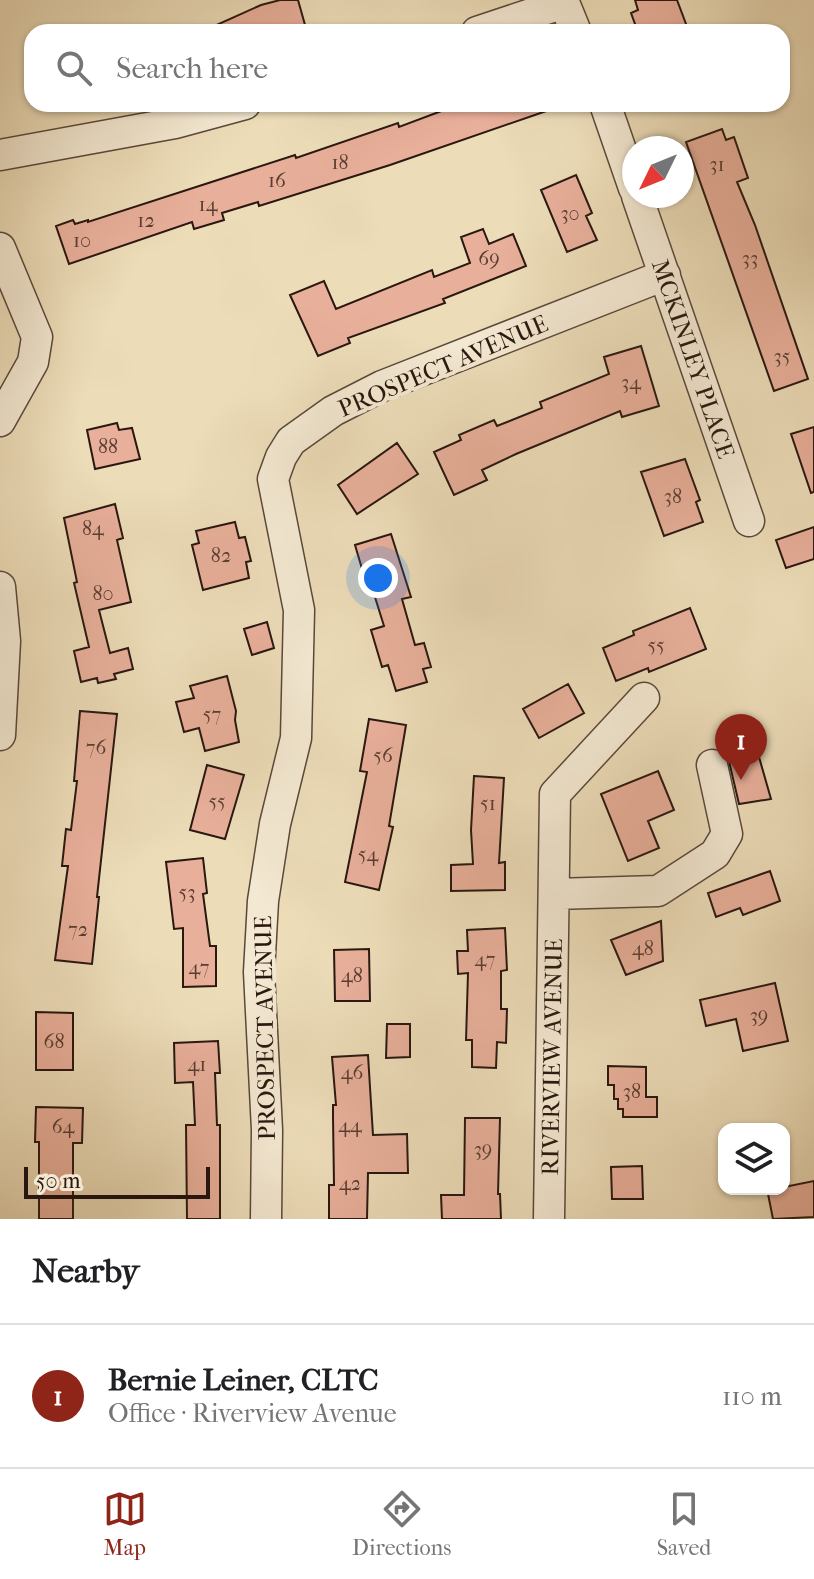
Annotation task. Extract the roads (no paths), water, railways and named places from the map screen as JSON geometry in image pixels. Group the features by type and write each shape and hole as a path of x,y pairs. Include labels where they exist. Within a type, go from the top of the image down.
{"street":[{"path":"500,24 564,2 573,24"},
{"path":"0,155 175,123 216,112"},
{"path":"608,112 622,153"},
{"name":"MCKINLEY PLACE","path":"641,208 749,521"},
{"path":"0,248 37,337 33,362 0,421"},
{"name":"PROSPECT AVENUE","path":"266,1219 267,1130 259,972 263,901 275,824 296,738 299,610 273,479 281,457 291,441 333,411 382,386 665,275"},
{"path":"0,587 5,641 0,735"},
{"name":"RIVERVIEW AVENUE","path":"549,1219 555,794 644,698"},
{"path":"554,894 658,891 715,854 727,834 712,765"}],"place":[{"name":"Bernie Leiner, CLTC","path":"741,780"}]}
